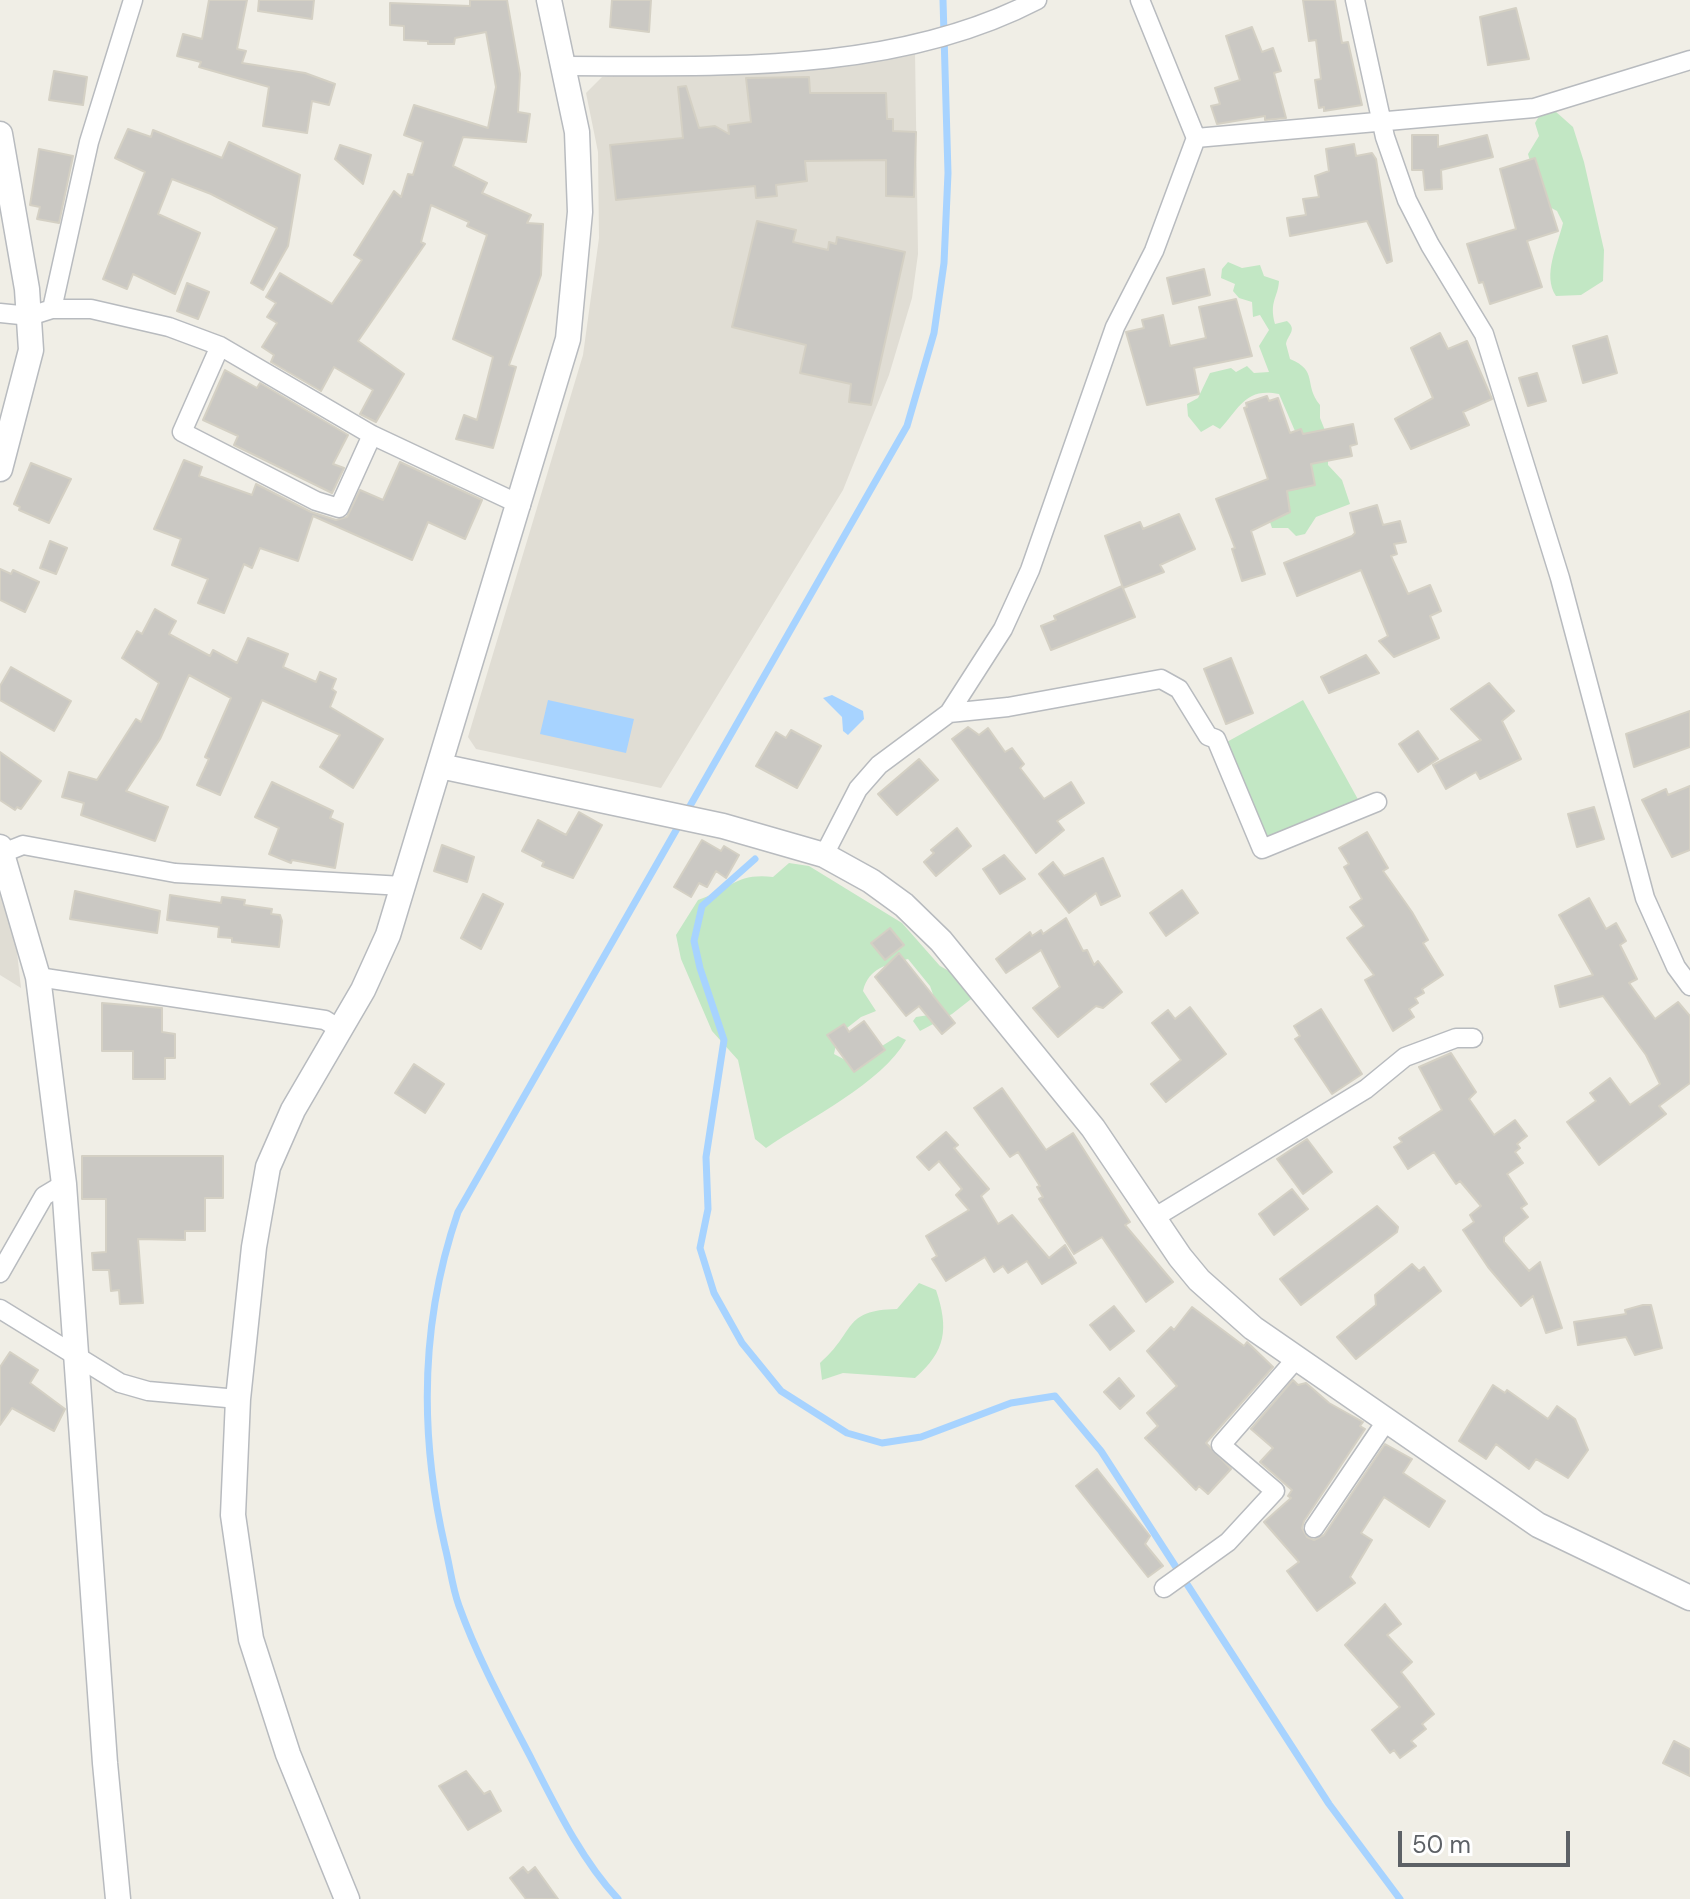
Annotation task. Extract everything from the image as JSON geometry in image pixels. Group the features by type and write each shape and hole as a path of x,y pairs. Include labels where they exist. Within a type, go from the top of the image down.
{"street":[{"path":"0,469 89,142 133,0"},
{"path":"347,1899 288,1754 251,1639 233,1515 238,1399 254,1247 268,1167 293,1110 341,1030 388,935 521,505 568,339 580,212 577,132 549,0"},
{"path":"565,66 698,65 870,53 934,40 993,23 1037,0"},
{"path":"824,855 858,789 879,765 949,713 1003,629 1030,570 1115,327 1154,251 1196,138 1140,0"},
{"path":"1355,0 1382,120 1407,200 1484,334 1560,578 1645,898 1676,967 1690,986"},
{"path":"1196,138 1534,108 1690,60"},
{"path":"0,134 41,312"},
{"path":"0,313 91,309 169,327 220,346 372,435 521,505"},
{"path":"220,346 182,432 316,501 339,508 372,435"},
{"path":"949,713 1008,707 1161,679 1179,689 1208,736 1216,739 1262,849 1377,802"},
{"path":"440,766 704,821 824,855 871,881 904,905 941,941 1088,1122 1152,1219 1199,1280 1253,1328 1538,1525 1690,1598"},
{"path":"118,1899 105,1763 64,1184 38,977 2,850 23,845 175,873 403,886"},
{"path":"38,977 325,1020 341,1030"},
{"path":"1152,1219 1366,1089 1405,1057 1456,1038 1473,1038"},
{"path":"0,1273 44,1196 64,1184"},
{"path":"0,1309 120,1383 148,1391 238,1399"},
{"path":"1164,1588 1228,1542 1275,1491 1221,1445 1296,1359"},
{"path":"1314,1528 1387,1420"}],"shaded area":[{"path":"915,51 918,254 912,298 889,375 843,490 661,788 476,749 468,737 583,355 599,238 598,152 586,93 602,77"},
{"path":"0,887 17,952 21,988 0,975"}],"green space":[{"path":"1555,111 1573,127 1604,250 1603,281 1581,295 1556,296 1552,288 1551,269 1563,223 1557,211 1542,203 1528,154 1539,136 1535,123 1541,113"},
{"path":"1228,262 1242,268 1260,265 1264,276 1279,281 1273,305 1275,324 1287,321 1292,327 1286,344 1290,359 1308,373 1328,438 1328,465 1342,480 1350,504 1316,517 1305,534 1296,536 1288,528 1272,528 1268,516 1298,438 1279,394 1250,397 1220,429 1213,425 1201,432 1188,416 1187,404 1198,398 1210,373 1231,368 1236,372 1247,366 1254,373 1269,372 1259,346 1269,330 1260,315 1253,317 1252,302 1239,298 1233,291 1235,284 1221,278 1222,269"},
{"path":"1303,700 1360,803 1267,842 1225,743"},
{"path":"789,863 809,866 902,923 940,966 956,975 975,996 952,1014 920,1031 913,1021 916,1017 929,1015 938,1008 930,986 908,959 874,972 863,991 876,1011 861,1017 838,1035 834,1054 853,1064 898,1036 906,1040 895,1056 862,1085 766,1148 755,1139 738,1060 712,1031 681,959 676,935 698,900 750,877 773,877"},
{"path":"919,1283 936,1290 943,1328 939,1349 915,1378 843,1373 822,1380 820,1363 858,1318 879,1310 897,1309"}],"water":[{"path":"832,695 863,711 864,719 848,735 843,731 842,717 823,698"},
{"path":"548,700 634,719 626,753 540,734"}],"building":[{"path":"209,0 247,0 237,49 246,51 242,63 305,73 335,84 329,105 312,101 307,133 263,126 269,87 199,67 201,62 177,56 183,34 202,39"},
{"path":"259,0 314,0 312,19 258,11"},
{"path":"470,0 507,0 520,74 518,112 530,114 526,142 463,137 453,166 487,183 482,193 531,215 527,223 543,224 541,275 509,365 516,367 493,448 456,439 464,415 477,420 493,357 453,339 487,235 467,226 469,222 431,205 421,242 425,244 358,341 404,374 376,422 360,414 373,390 334,367 321,391 271,362 274,355 262,347 277,323 267,317 276,303 266,297 280,273 332,304 362,260 354,255 394,191 401,197 408,174 413,175 423,142 404,135 414,105 488,128 496,87 486,32 455,38 454,44 428,44 428,41 404,40 404,26 390,25 390,3 470,6"},
{"path":"612,0 651,0 649,32 610,27"},
{"path":"1303,0 1335,0 1342,43 1348,42 1362,105 1324,111 1324,107 1319,108 1315,80 1321,79 1316,40 1309,41"},
{"path":"1516,8 1529,59 1488,65 1480,17"},
{"path":"1252,27 1262,52 1273,48 1281,71 1274,73 1286,118 1265,120 1265,116 1217,124 1211,106 1220,104 1215,88 1240,80 1226,36"},
{"path":"54,71 87,77 83,105 49,100"},
{"path":"809,77 810,93 886,93 887,119 893,119 893,131 916,132 914,197 886,196 886,160 805,161 807,181 776,185 777,196 756,198 755,186 616,200 610,145 683,138 678,87 686,86 699,128 715,126 729,134 728,125 751,122 746,78"},
{"path":"128,129 151,137 153,130 222,158 229,142 300,175 288,246 263,290 251,283 277,228 211,194 172,179 158,214 200,233 175,294 133,274 127,289 103,279 145,172 115,158"},
{"path":"1412,135 1438,135 1438,147 1487,135 1493,157 1441,170 1442,189 1425,190 1423,170 1412,170"},
{"path":"1354,144 1356,156 1372,153 1376,159 1392,261 1387,263 1367,221 1290,236 1287,218 1306,215 1303,199 1319,197 1315,176 1329,171 1326,149"},
{"path":"340,145 371,155 363,184 335,159"},
{"path":"39,149 73,156 59,223 37,219 40,207 30,205"},
{"path":"1535,158 1558,231 1527,241 1542,287 1490,304 1483,282 1479,283 1467,244 1516,229 1500,169"},
{"path":"757,221 796,230 793,242 828,250 829,242 836,244 837,237 905,252 871,405 849,402 851,384 800,373 806,345 732,327"},
{"path":"1204,269 1210,295 1173,304 1167,278"},
{"path":"187,283 209,292 198,319 177,311"},
{"path":"1236,299 1252,356 1194,368 1199,394 1147,405 1126,332 1144,328 1142,320 1163,315 1170,346 1206,338 1199,307"},
{"path":"1440,333 1448,349 1467,341 1492,399 1463,412 1469,425 1411,449 1395,419 1433,398 1411,348"},
{"path":"1607,336 1617,373 1583,383 1573,346"},
{"path":"225,370 257,388 260,383 348,435 333,464 344,468 332,493 234,445 238,436 203,420"},
{"path":"1537,373 1546,401 1528,406 1519,378"},
{"path":"1267,396 1269,401 1278,398 1290,433 1301,429 1303,434 1353,424 1357,444 1350,446 1352,456 1311,464 1315,485 1287,491 1290,512 1251,531 1265,574 1242,581 1232,549 1235,548 1216,499 1268,479 1244,408 1247,407 1246,403"},
{"path":"184,460 202,467 199,476 252,495 256,484 311,512 336,520 347,517 360,490 383,500 400,462 482,500 465,539 428,522 412,560 313,516 298,561 260,548 252,568 244,564 224,613 198,603 208,579 172,565 181,539 154,529"},
{"path":"31,463 71,479 49,523 19,510 20,507 14,504"},
{"path":"1377,505 1383,525 1400,521 1406,542 1394,544 1397,554 1391,556 1408,594 1430,585 1441,611 1430,616 1439,638 1394,657 1379,641 1388,636 1361,570 1297,596 1284,563 1352,536 1355,533 1350,513"},
{"path":"1179,514 1195,549 1160,565 1164,572 1123,588 1105,536 1140,522 1143,529"},
{"path":"50,541 67,548 56,574 40,568"},
{"path":"0,569 11,574 13,570 39,582 25,612 0,600"},
{"path":"1122,586 1135,617 1051,650 1041,626 1056,620 1054,616"},
{"path":"155,609 176,621 169,634 210,656 213,650 237,663 248,638 288,654 283,667 316,682 320,672 336,679 332,689 336,692 330,707 383,739 353,788 320,767 340,735 262,700 220,795 197,785 209,759 205,757 231,698 189,675 160,739 126,791 168,807 155,841 81,815 84,803 62,797 69,772 97,780 136,719 141,722 159,683 122,658 137,631 142,634"},
{"path":"1366,655 1379,673 1329,693 1321,677"},
{"path":"1231,658 1253,713 1226,724 1204,669"},
{"path":"11,667 71,701 54,731 0,700 0,686"},
{"path":"1489,683 1514,711 1502,721 1521,759 1480,779 1476,772 1446,789 1433,765 1481,740 1451,709"},
{"path":"1690,711 1690,747 1634,767 1626,734"},
{"path":"968,727 979,735 988,728 1005,752 1012,748 1024,764 1020,768 1044,799 1071,782 1084,803 1057,821 1064,830 1036,853 952,739"},
{"path":"791,730 821,746 797,788 756,766 776,732 786,738"},
{"path":"1418,731 1438,759 1418,772 1399,744"},
{"path":"0,752 41,781 21,809 17,807 15,810 0,800"},
{"path":"919,759 938,780 897,815 878,794"},
{"path":"272,782 333,811 330,818 343,824 335,868 292,860 291,863 269,854 279,828 255,817"},
{"path":"1690,786 1690,850 1672,857 1642,800 1666,789 1668,795"},
{"path":"1594,807 1604,839 1577,847 1568,814"},
{"path":"579,812 602,825 573,878 542,866 544,862 522,851 538,820 566,835"},
{"path":"957,828 971,846 936,876 924,862 934,853 931,850"},
{"path":"1367,832 1388,868 1383,871 1412,912 1428,940 1423,943 1443,975 1422,989 1424,993 1415,998 1418,1003 1409,1009 1414,1017 1393,1031 1365,980 1374,975 1347,938 1364,926 1350,907 1362,899 1344,867 1349,864 1339,848"},
{"path":"702,840 721,851 724,846 739,855 726,878 716,871 707,887 699,883 691,897 674,887"},
{"path":"442,845 474,857 467,882 434,871"},
{"path":"1004,855 1025,879 1000,894 983,869"},
{"path":"1103,858 1120,896 1101,905 1096,893 1069,913 1039,874 1053,862 1064,876"},
{"path":"1182,890 1198,913 1166,936 1150,913"},
{"path":"75,891 160,911 157,933 70,919"},
{"path":"483,894 503,904 481,949 461,938"},
{"path":"170,895 221,903 222,897 245,900 244,905 272,909 271,914 280,915 282,921 279,947 232,942 232,938 218,937 219,927 167,920"},
{"path":"1589,898 1606,929 1616,923 1626,941 1620,945 1637,979 1629,983 1655,1019 1678,1002 1690,1016 1690,1083 1659,1106 1666,1114 1599,1165 1567,1122 1596,1101 1590,1093 1610,1078 1630,1105 1660,1084 1646,1055 1603,996 1560,1007 1555,986 1593,975 1559,915"},
{"path":"1066,918 1083,951 1087,950 1094,965 1098,961 1122,992 1103,1008 1096,1006 1058,1037 1033,1008 1060,987 1041,950 1006,973 996,959 1030,932 1032,936 1041,930 1043,934"},
{"path":"890,928 904,945 885,960 871,943"},
{"path":"899,953 955,1023 942,1034 919,1006 906,1016 875,977"},
{"path":"102,1003 162,1008 162,1032 175,1034 175,1058 165,1058 165,1079 133,1079 133,1051 102,1051"},
{"path":"1190,1007 1226,1054 1166,1102 1151,1084 1181,1060 1152,1023 1168,1010 1175,1019"},
{"path":"1321,1009 1362,1074 1332,1094 1295,1039 1300,1036 1294,1026"},
{"path":"864,1021 885,1050 854,1072 827,1035 844,1024 849,1032"},
{"path":"1451,1053 1476,1092 1469,1099 1494,1135 1515,1120 1527,1136 1517,1144 1520,1148 1515,1152 1523,1163 1507,1174 1527,1204 1521,1208 1528,1217 1504,1237 1504,1242 1529,1271 1540,1262 1562,1328 1546,1333 1533,1296 1521,1306 1488,1267 1463,1230 1474,1222 1470,1215 1481,1206 1460,1181 1456,1184 1434,1152 1408,1169 1394,1147 1402,1142 1399,1138 1442,1110 1419,1067"},
{"path":"414,1064 444,1084 425,1113 395,1093"},
{"path":"1002,1088 1046,1150 1073,1133 1130,1222 1125,1225 1173,1282 1146,1302 1102,1237 1074,1254 1039,1199 1043,1197 1037,1187 1040,1186 1018,1152 1010,1157 974,1108"},
{"path":"946,1132 958,1145 954,1148 989,1189 981,1196 998,1224 1012,1215 1049,1258 1065,1245 1076,1263 1042,1284 1027,1261 1008,1273 1003,1266 994,1272 985,1257 946,1281 932,1259 937,1256 926,1236 969,1210 956,1195 962,1189 939,1161 929,1170 917,1157"},
{"path":"1307,1139 1332,1172 1303,1194 1277,1159"},
{"path":"82,1156 223,1156 223,1198 205,1198 205,1231 185,1231 185,1240 138,1239 143,1303 120,1304 119,1290 111,1291 109,1270 93,1270 92,1253 106,1252 106,1199 82,1199"},
{"path":"1292,1189 1308,1209 1274,1235 1259,1214"},
{"path":"1377,1206 1398,1227 1397,1232 1301,1305 1280,1279"},
{"path":"1412,1264 1419,1271 1424,1267 1441,1291 1356,1359 1337,1337 1376,1305 1375,1295"},
{"path":"1651,1305 1662,1348 1635,1355 1626,1337 1578,1345 1574,1322 1626,1314 1625,1310"},
{"path":"1114,1306 1134,1331 1110,1350 1090,1325"},
{"path":"1192,1307 1244,1346 1247,1342 1273,1367 1206,1443 1231,1469 1208,1494 1199,1486 1196,1490 1145,1438 1158,1426 1147,1413 1177,1386 1147,1351 1171,1327 1174,1330"},
{"path":"10,1352 38,1370 30,1383 65,1409 54,1431 12,1408 0,1425 0,1367"},
{"path":"1119,1378 1134,1396 1120,1409 1104,1392"},
{"path":"1293,1380 1298,1385 1306,1383 1329,1403 1363,1422 1360,1426 1365,1429 1304,1521 1302,1528 1307,1537 1314,1540 1324,1535 1385,1444 1412,1459 1403,1473 1445,1501 1429,1527 1384,1497 1361,1533 1372,1540 1350,1577 1355,1583 1317,1611 1287,1571 1299,1562 1264,1522 1291,1498 1288,1496 1292,1490 1260,1462 1273,1448 1251,1429"},
{"path":"1493,1385 1505,1393 1507,1390 1548,1419 1557,1406 1575,1419 1588,1450 1568,1478 1536,1459 1529,1469 1496,1444 1486,1459 1459,1441"},
{"path":"1097,1469 1150,1536 1145,1544 1163,1566 1148,1577 1076,1486"},
{"path":"1385,1604 1401,1624 1387,1635 1412,1662 1401,1672 1434,1714 1422,1724 1426,1729 1411,1741 1416,1746 1400,1758 1394,1750 1390,1753 1372,1730 1400,1707 1345,1645"},
{"path":"1674,1741 1690,1749 1690,1776 1663,1763"},
{"path":"466,1771 484,1794 490,1791 501,1811 468,1830 439,1786"},
{"path":"523,1867 528,1873 535,1867 558,1899 526,1899 510,1878"}],"waterway":[{"path":"618,1899 581,1851 560,1815 502,1703 457,1599 437,1505 428,1420 430,1337 436,1295 458,1212 907,426 934,333 944,263 948,173 943,0"},
{"path":"755,859 702,906 694,941 724,1040 706,1157 708,1209 700,1248 714,1293 742,1343 781,1391 847,1433 882,1443 921,1437 1011,1403 1055,1396 1101,1451 1329,1804 1400,1899"}]}
